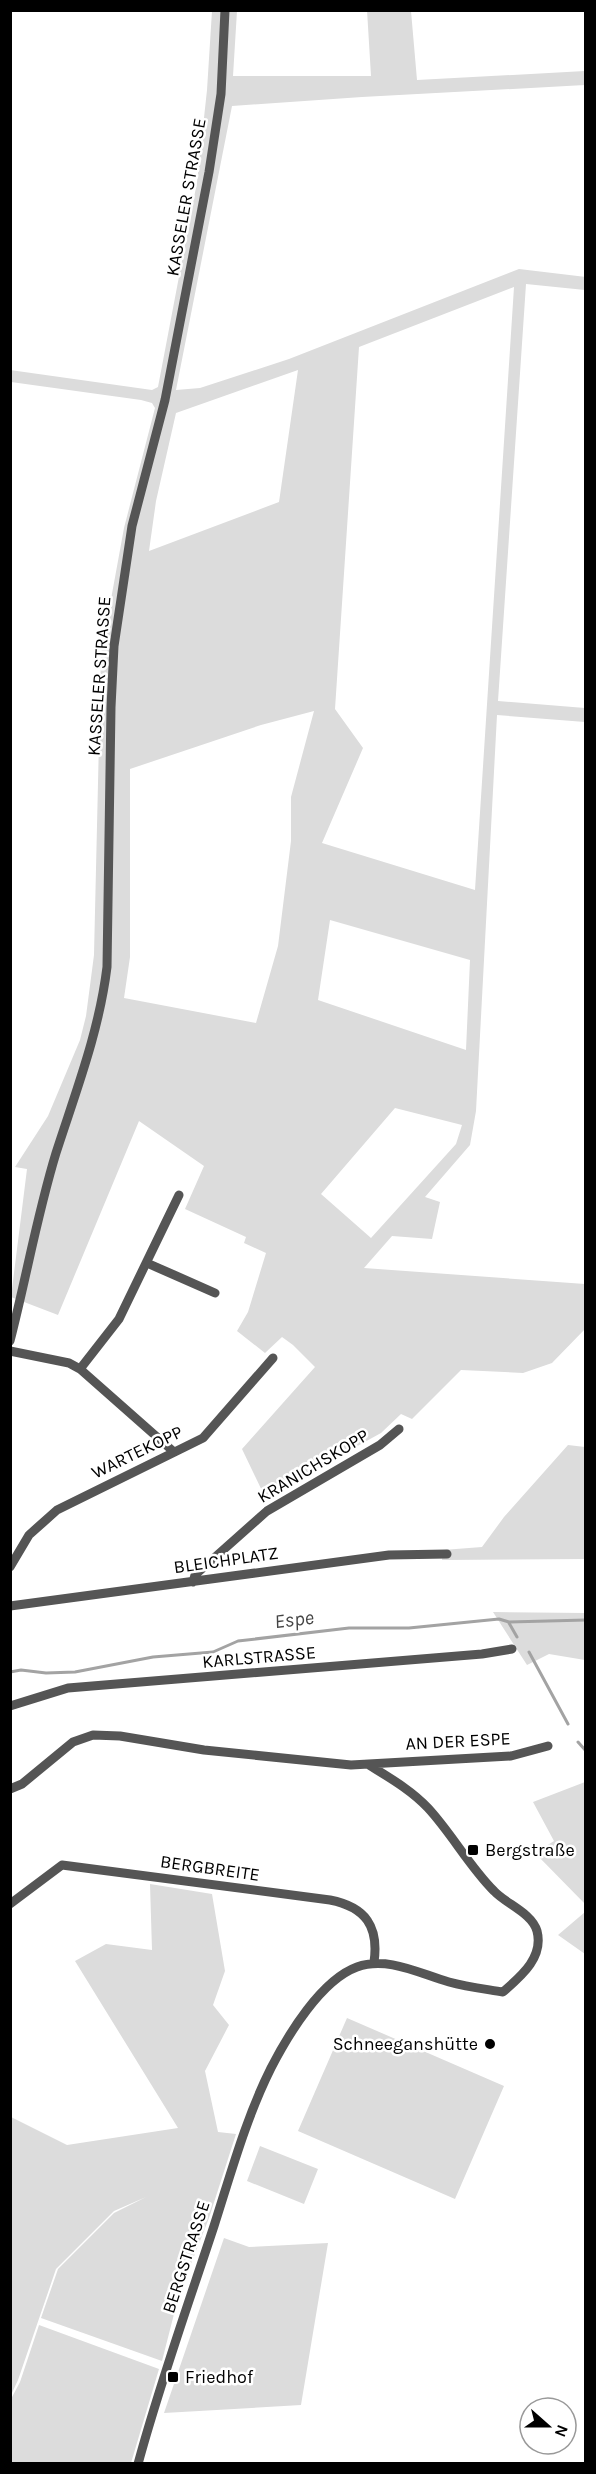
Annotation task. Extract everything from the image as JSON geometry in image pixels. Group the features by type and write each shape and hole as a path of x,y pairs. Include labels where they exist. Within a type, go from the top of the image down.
{"street":[{"name":"KASSELER STRASSE","path":"10,1341 56,1155 102,1007 107,967 114,646 132,526 165,400 209,172 221,94 225,10"},
{"path":"80,1369 119,1319 179,1195"},
{"path":"147,1263 214,1293"},
{"path":"10,1351 69,1363 80,1369 174,1452"},
{"name":"WARTEKOPP","path":"10,1567 29,1534 57,1510 203,1438 273,1358"},
{"name":"KRANICHSKOPP","path":"193,1582 195,1575 267,1511 380,1445 399,1429"},
{"name":"BLEICHPLATZ","path":"10,1606 388,1555 447,1554"},
{"name":"KARLSTRASSE","path":"10,1706 68,1688 470,1655 512,1649"},
{"path":"10,1789 22,1784 73,1742 93,1735 120,1736 215,1752 332,1764 369,1765"},
{"name":"AN DER ESPE","path":"369,1765 511,1756 548,1746"},
{"name":"BERGSTRASSE","path":"138,2463 166,2368 234,2163 271,2068 300,2020 331,1981 344,1972 374,1962 394,1965 452,1983 503,1992 532,1964 537,1930 529,1919 494,1892 429,1809 414,1794 369,1765"},
{"name":"BERGBREITE","path":"10,1904 62,1865 330,1900 354,1908 365,1917 374,1931 376,1945 374,1962"}],"shaded area":[{"path":"367,10 411,11 417,80 585,71 585,85 232,106 176,390 200,388 289,359 519,269 586,277 585,290 526,284 498,701 585,708 585,722 497,715 476,1111 470,1145 425,1197 440,1202 432,1239 392,1236 364,1268 585,1284 585,1329 552,1363 523,1373 461,1370 412,1419 401,1414 381,1433 265,1497 242,1449 315,1367 282,1337 265,1353 237,1331 248,1312 266,1253 244,1243 246,1237 185,1209 204,1166 139,1121 58,1315 11,1297 27,1169 15,1167 48,1116 80,1040 86,1016 94,955 101,654 124,528 155,408 152,403 141,400 11,382 10,370 152,390 158,387 197,182 207,90 212,11 237,11 233,76 371,76","holes":["514,287 475,890 322,843 363,748 335,709 359,347","298,370 279,502 149,551 156,501 176,413","314,711 291,797 291,841 278,946 256,1023 124,998 130,957 130,769 261,725","330,920 470,960 466,1050 318,1000","395,1108 462,1125 456,1144 371,1238 321,1194"]},
{"path":"568,1445 585,1447 585,1559 442,1560 443,1550 482,1547 504,1517"},
{"path":"493,1612 585,1613 585,1660 549,1654 527,1665"},
{"path":"585,1782 585,1904 535,1853 554,1841 533,1802"},
{"path":"150,1884 212,1894 225,1971 213,2005 229,2025 205,2071 218,2132 236,2134 209,2218 189,2269 185,2271 162,2361 41,2318 58,2269 114,2213 146,2197 114,2211 56,2269 11,2395 11,2117 67,2145 178,2128 75,1961 106,1944 152,1950"},
{"path":"585,1912 585,1954 558,1935"},
{"path":"347,2018 504,2086 455,2199 298,2131"},
{"path":"260,2146 318,2169 304,2204 247,2181"},
{"path":"224,2238 249,2247 328,2243 301,2405 164,2413"},
{"path":"39,2325 159,2369 131,2463 11,2463 11,2399 20,2382"}],"waterway":[{"name":"Espe","path":"10,1672 21,1670 46,1673 75,1672 153,1657 213,1652 238,1641 349,1628 409,1628 499,1619 509,1622 586,1620"},
{"path":"509,1623 517,1637"},
{"path":"529,1652 568,1724"},
{"path":"578,1742 586,1751"}],"place":[{"name":"Bergstraße","path":"473,1850"},
{"name":"Schneeganshütte","path":"490,2044"},
{"name":"Friedhof","path":"173,2377"}]}
